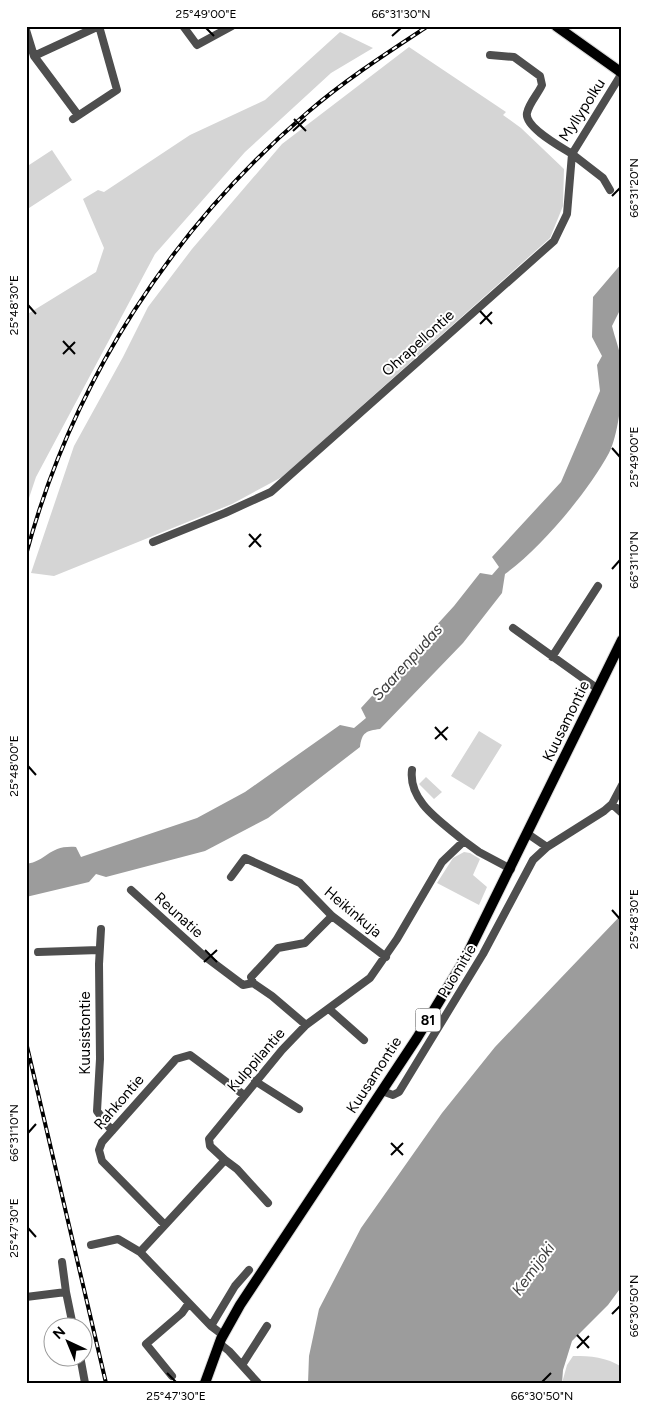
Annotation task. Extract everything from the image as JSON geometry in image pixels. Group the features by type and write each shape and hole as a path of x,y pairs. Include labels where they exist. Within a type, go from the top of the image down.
{"main road":[{"path":"556,26 622,73"},
{"name":"Kuusamontie","path":"205,1383 221,1339 246,1294 443,997 511,869 622,640"}],"street":[{"path":"26,30 34,56 76,117 117,90 99,26 34,56"},
{"path":"182,26 197,45 232,26"},
{"name":"Myllypolku","path":"490,54 514,57 540,76 542,85 527,112 527,120 534,128 572,154 622,73"},
{"path":"572,154 603,178 610,190"},
{"name":"Ohrapellontie","path":"152,542 225,514 277,487 554,242 567,214 572,154"},
{"path":"552,657 598,586"},
{"path":"513,628 598,689"},
{"path":"412,770 413,792 427,808 478,852 511,869"},
{"name":"Puomitie","path":"382,1091 393,1096 399,1092 483,954 528,868 547,847 594,819 612,804 622,785"},
{"path":"612,804 622,813"},
{"path":"528,834 547,847"},
{"name":"Kulppilantie","path":"225,1160 210,1146 209,1139 255,1081 306,1025 370,978 386,957 442,862 464,841"},
{"name":"Heikinkuja","path":"231,877 245,858 300,883 332,916 386,957"},
{"name":"Reunatie","path":"131,890 203,954 244,985 253,983 272,996 306,1025"},
{"path":"253,983 251,978 278,948 305,943 332,916"},
{"name":"Kuusistontie","path":"101,929 100,1059 97,1111 112,1131"},
{"path":"38,952 100,950"},
{"path":"329,1009 364,1040"},
{"name":"Rahkontie","path":"165,1225 102,1161 99,1150 112,1131 176,1059 190,1055 201,1061 244,1095"},
{"path":"255,1081 299,1109"},
{"path":"140,1252 225,1160 237,1169 268,1203"},
{"path":"91,1245 118,1239 140,1252 211,1326 258,1383"},
{"path":"62,1262 71,1316"},
{"path":"211,1326 235,1286 249,1270"},
{"path":"26,1297 66,1292"},
{"path":"172,1376 146,1344 177,1318 189,1303"},
{"path":"242,1365 267,1326"},
{"path":"82,1366 85,1383"}],"shaded area":[{"path":"340,32 373,48 331,73 245,152 155,254 36,477 26,507 26,315 96,272 104,248 83,199 98,190 104,192 190,135 265,100"},
{"path":"409,47 506,112 503,115 521,128 564,169 563,206 550,238 282,477 232,504 54,576 31,573 74,446 148,307 192,249 282,144"},
{"path":"52,150 72,180 26,210 26,167"},
{"path":"479,731 502,745 474,790 451,776"},
{"path":"426,777 442,792 434,799 419,784"},
{"path":"464,852 480,859 473,875 487,887 479,905 437,883 453,858"},
{"path":"573,1356 598,1358 622,1367 622,1383 562,1383 567,1365"}],"water":[{"name":"Saarenpudas","path":"622,263 622,306 612,326 622,363 621,396 613,445 589,485 563,518 533,550 505,574 502,593 463,643 380,729 364,735 360,747 268,818 205,851 106,877 96,874 89,882 26,897 26,864 39,860 59,848 76,847 81,857 197,818 245,792 340,725 354,728 366,718 361,708 454,606 480,573 492,575 499,567 492,557 561,482 600,391 597,365 602,356 592,337 593,297"},
{"name":"Kemijoki","path":"622,914 622,1286 608,1305 572,1341 563,1370 562,1383 308,1383 309,1356 319,1309 361,1228 442,1113 495,1047"}],"railway":[{"path":"26,555 46,491 70,429 100,369 133,312 171,258 213,206 259,157 308,112 351,78 428,26"},
{"path":"26,1042 106,1383"}]}
